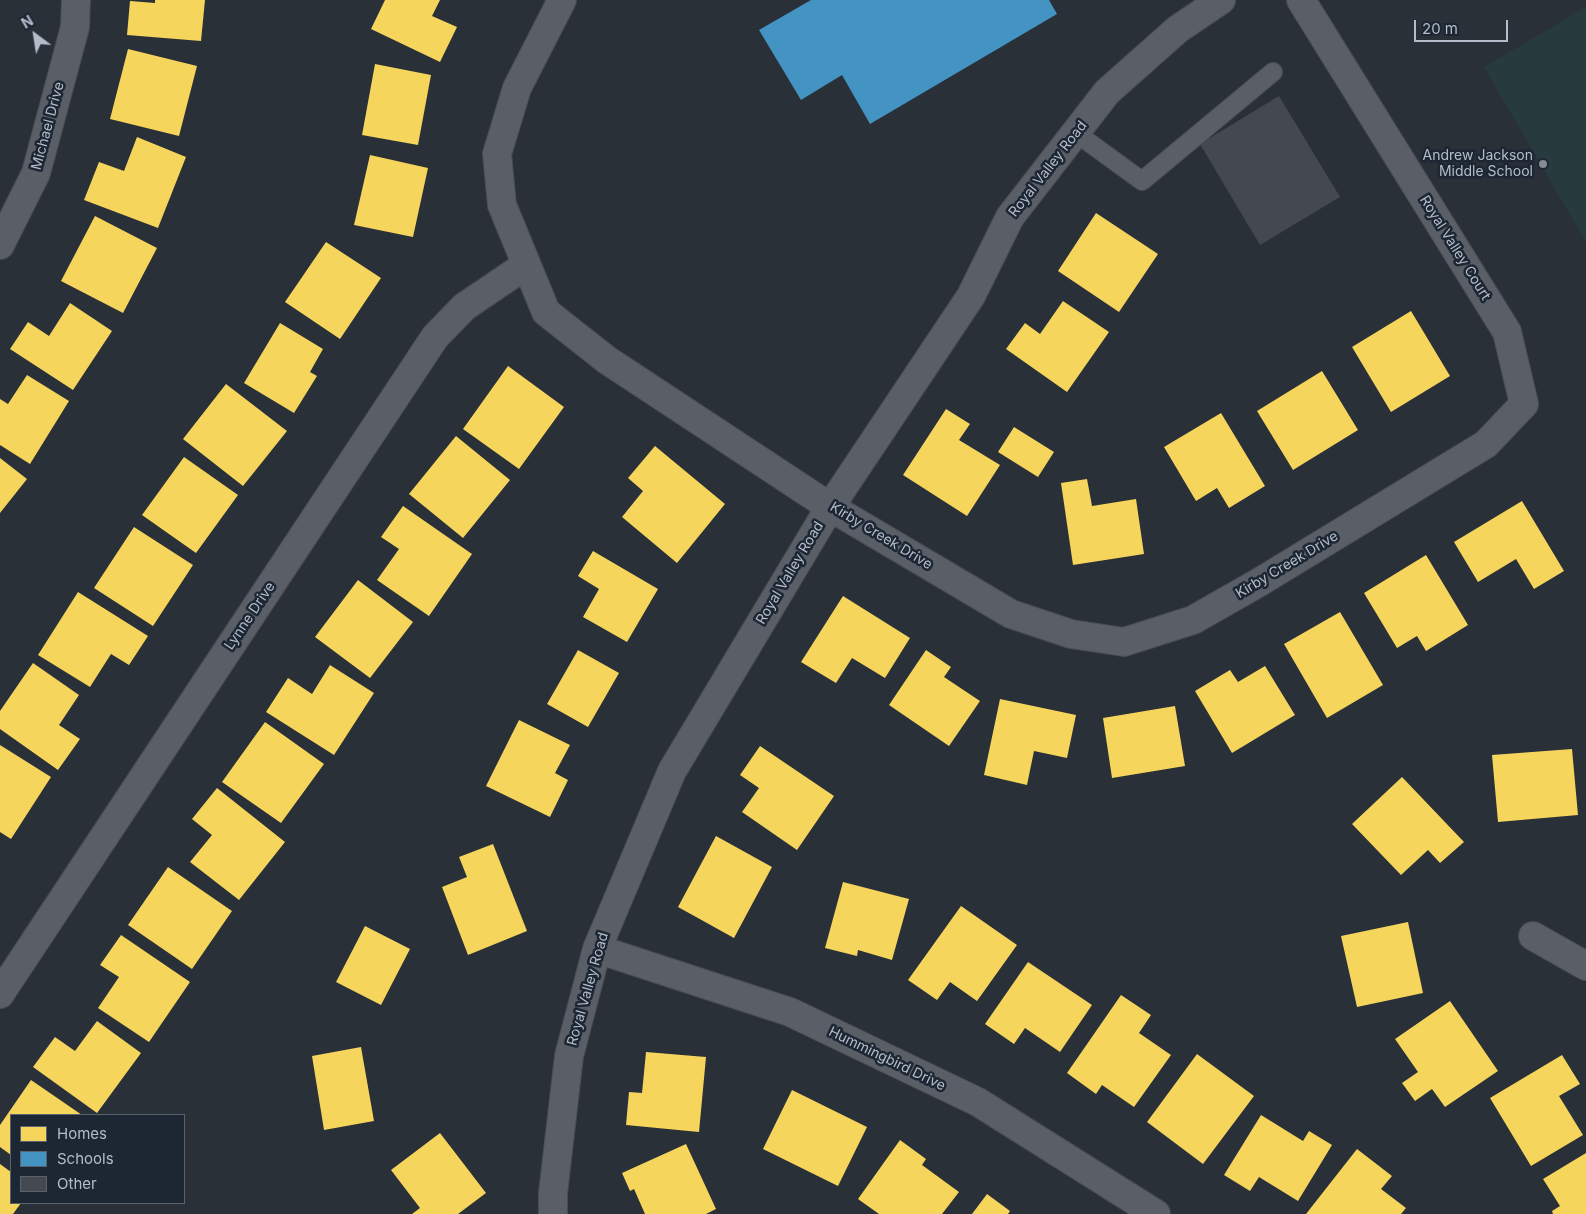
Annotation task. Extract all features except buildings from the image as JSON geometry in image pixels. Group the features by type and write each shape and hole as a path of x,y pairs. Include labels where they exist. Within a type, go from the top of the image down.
{"street":[{"name":"Michael Drive","path":"0,245 36,173 75,27 76,0"},
{"name":"Kirby Creek Drive","path":"562,0 517,88 498,154 502,205 546,312 607,360 830,506 1011,614 1070,634 1124,642 1193,620 1258,583 1486,444 1524,404"},
{"name":"Royal Valley Road","path":"553,1214 553,1193 569,1056 597,950 672,771 830,506 971,296 1010,217 1107,92 1178,29 1221,0"},
{"name":"Royal Valley Court","path":"1301,0 1507,332 1524,404"},
{"name":"Lynne Drive","path":"0,994 435,337 464,307 526,265"},
{"path":"1532,936 1586,966"},
{"name":"Hummingbird Drive","path":"597,950 790,1012 978,1102 1156,1214"}],"lane":[{"path":"1076,133 1142,181 1273,72"}],"green space":[{"path":"1586,7 1586,242 1484,67"}],"place":[{"name":"Andrew Jackson Middle School","path":"1543,164"}]}
